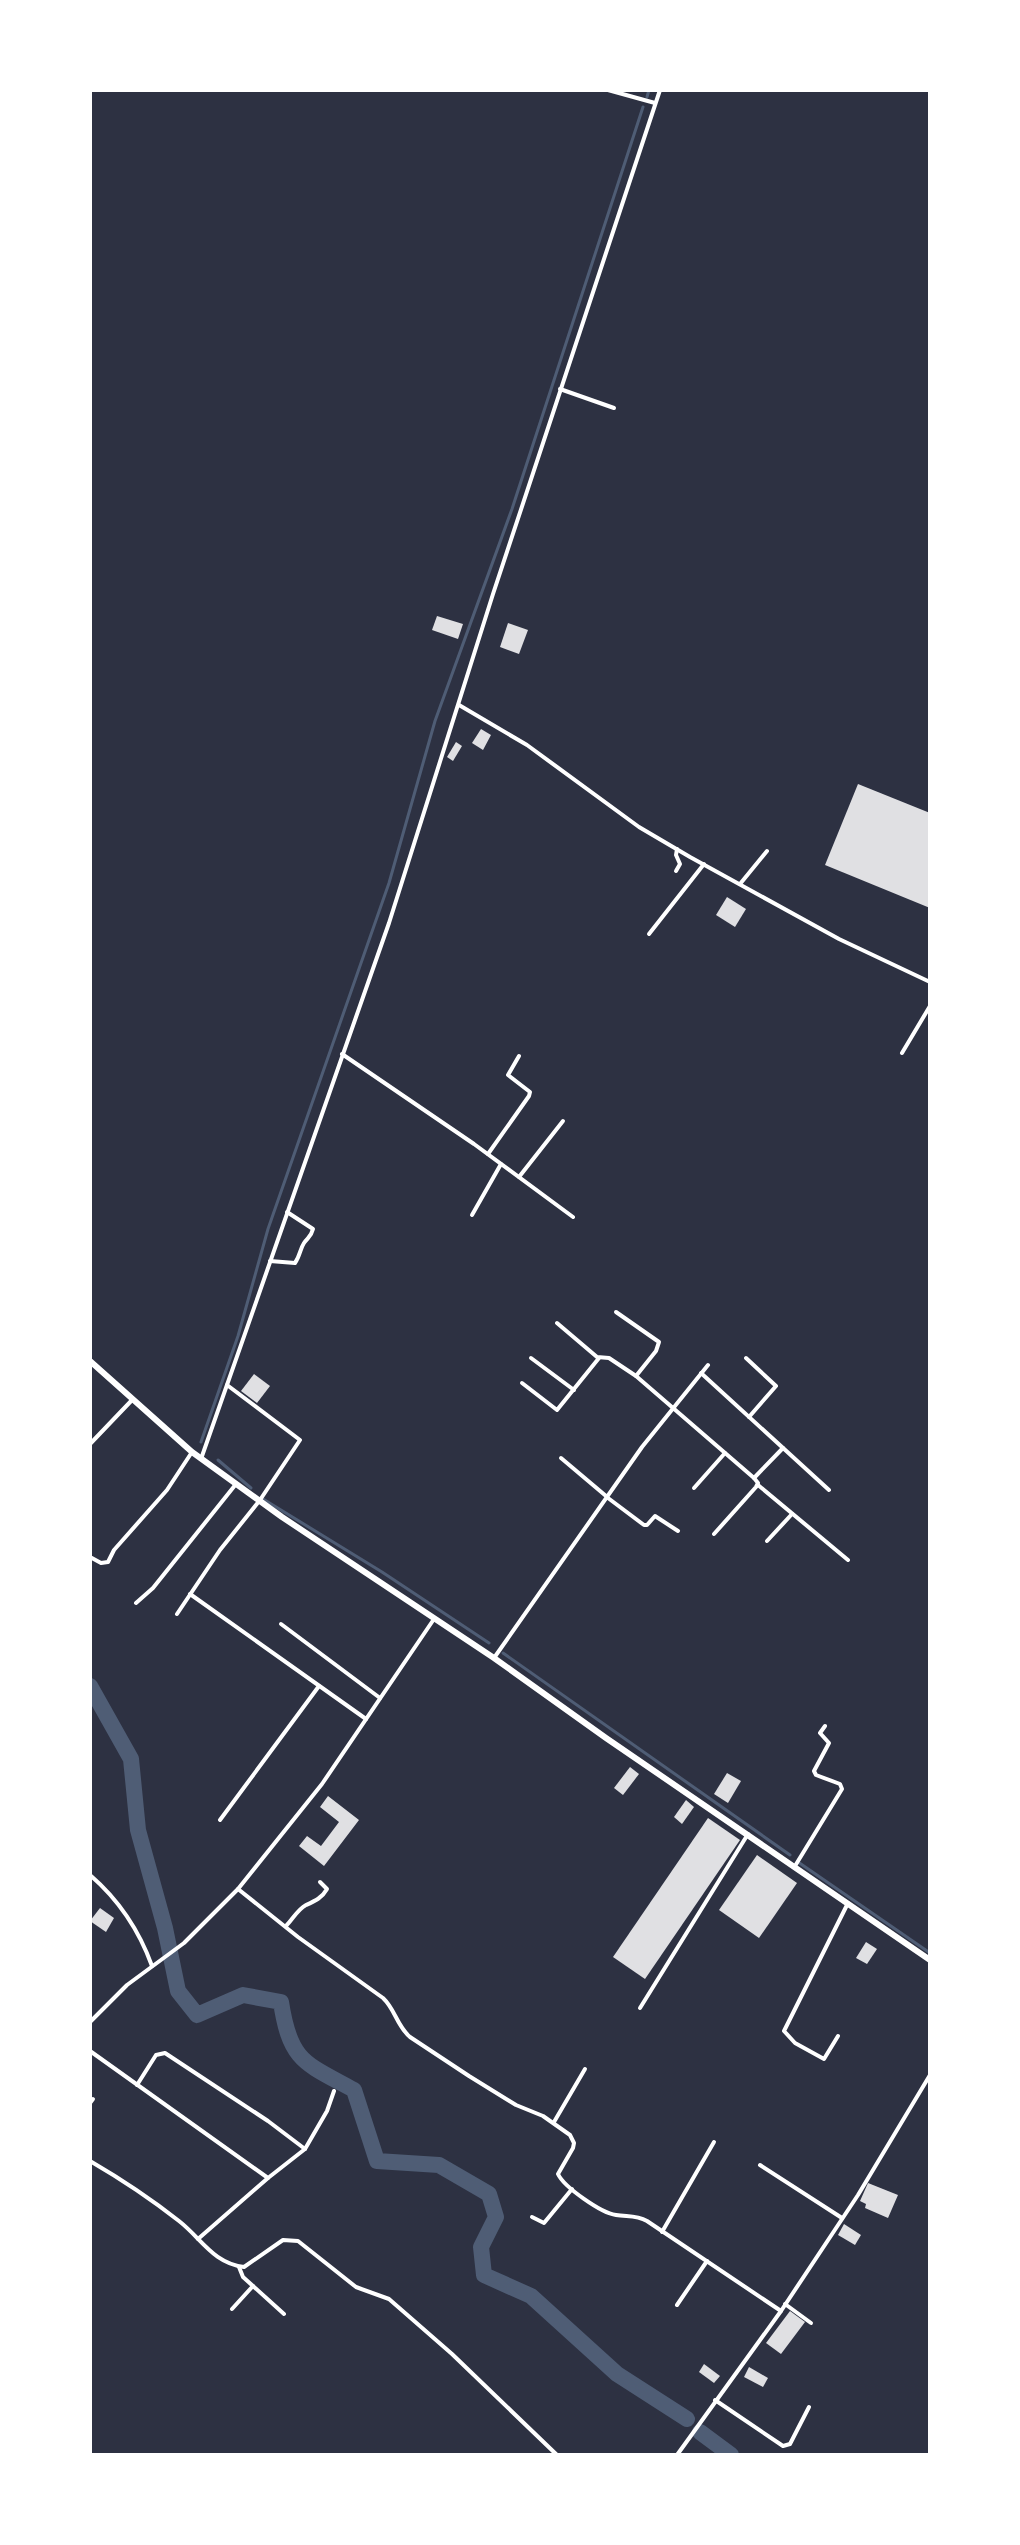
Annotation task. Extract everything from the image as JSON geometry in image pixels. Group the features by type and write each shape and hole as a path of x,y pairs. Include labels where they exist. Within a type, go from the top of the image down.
{"street":[{"path":"608,90 655,103"},
{"path":"201,1459 389,923 560,389 660,90"},
{"path":"560,389 614,408"},
{"path":"459,705 527,745 639,827 839,939 930,982"},
{"path":"676,871 680,864 677,849"},
{"path":"740,884 767,851"},
{"path":"649,934 704,864"},
{"path":"902,1053 930,1006"},
{"path":"342,1054 488,1154 573,1217"},
{"path":"488,1154 529,1096 530,1092 508,1075 519,1056"},
{"path":"519,1177 563,1121"},
{"path":"472,1215 501,1164"},
{"path":"270,1261 295,1263 303,1243 312,1236 313,1229 287,1212"},
{"path":"616,1312 659,1342 656,1351 636,1376"},
{"path":"557,1323 599,1358 609,1358 636,1376 848,1560"},
{"path":"531,1358 574,1390"},
{"path":"522,1383 557,1410 599,1358"},
{"path":"746,1358 776,1386 749,1417"},
{"path":"90,1361 192,1452 314,1540 494,1658 930,1960"},
{"path":"494,1658 607,1497 708,1365"},
{"path":"701,1373 829,1490"},
{"path":"177,1614 300,1440 227,1385"},
{"path":"90,1444 133,1399"},
{"path":"754,1478 783,1448"},
{"path":"90,1557 101,1563 108,1562 114,1550 167,1490 192,1452"},
{"path":"694,1488 725,1453"},
{"path":"561,1458 644,1525 655,1516 678,1531"},
{"path":"136,1603 160,1580 236,1484"},
{"path":"714,1534 758,1485"},
{"path":"767,1541 793,1513"},
{"path":"190,1594 366,1719"},
{"path":"90,2022 127,1985 184,1943 238,1889 322,1784 435,1618"},
{"path":"281,1624 380,1698"},
{"path":"220,1820 319,1686"},
{"path":"793,1868 842,1789 840,1784 814,1771 829,1743 820,1733 825,1726"},
{"path":"640,2008 748,1834"},
{"path":"90,1875 126,1915 144,1944 152,1966"},
{"path":"286,1926 303,1907 312,1904 326,1892 327,1889 320,1882"},
{"path":"238,1889 383,1998 391,2006 403,2030 420,2044 516,2105 554,2122 573,2139 570,2156 558,2174 572,2189 605,2212 642,2218 781,2311"},
{"path":"838,2036 824,2059 795,2043 784,2031 848,1903"},
{"path":"90,2051 268,2178"},
{"path":"137,2085 156,2055 165,2053 305,2149"},
{"path":"554,2122 585,2069"},
{"path":"677,2455 781,2311 843,2218 930,2075"},
{"path":"198,2239 305,2149 327,2111 334,2091"},
{"path":"662,2232 714,2142"},
{"path":"90,2161 172,2216 217,2258 239,2267 256,2262 283,2240 298,2241 356,2287 389,2299 452,2354 557,2455"},
{"path":"760,2165 843,2218"},
{"path":"532,2217 541,2222 547,2221 572,2189"},
{"path":"677,2305 707,2261"},
{"path":"239,2267 243,2277 284,2314"},
{"path":"232,2309 253,2286"},
{"path":"785,2304 811,2323"},
{"path":"715,2400 783,2446 790,2444 809,2407"}],"building":[{"path":"437,616 463,624 458,639 432,630"},
{"path":"508,623 528,630 519,654 500,647"},
{"path":"481,729 491,735 483,750 472,743"},
{"path":"456,742 462,746 453,761 447,757"},
{"path":"858,784 930,813 930,908 825,865"},
{"path":"727,897 746,909 735,927 716,915"},
{"path":"254,1374 270,1386 257,1403 241,1391"},
{"path":"630,1767 639,1774 623,1795 614,1788"},
{"path":"727,1773 741,1781 728,1803 714,1794"},
{"path":"328,1796 359,1820 324,1866 299,1846 307,1836 321,1846 339,1822 320,1807"},
{"path":"686,1800 694,1807 682,1824 674,1817"},
{"path":"708,1818 740,1840 645,1979 613,1957"},
{"path":"757,1855 797,1883 759,1938 719,1910"},
{"path":"100,1908 114,1918 106,1932 90,1921"},
{"path":"866,1942 877,1949 867,1964 856,1958"},
{"path":"868,2183 898,2195 888,2218 865,2208 866,2204 860,2201"},
{"path":"844,2224 861,2235 855,2245 838,2235"},
{"path":"790,2311 805,2322 781,2354 766,2343"},
{"path":"704,2364 720,2376 714,2383 699,2372"},
{"path":"749,2367 768,2378 763,2387 744,2377"}],"waterway":[{"path":"647,97 649,90"},
{"path":"201,1442 238,1336 268,1229 389,883 435,721 512,509 643,107"},
{"path":"218,1460 251,1488"},
{"path":"263,1499 489,1643"},
{"path":"503,1653 790,1855"},
{"path":"90,1686 131,1759 138,1830 165,1928 178,1991 197,2015 243,1995 281,2002 289,2037 302,2058 354,2090 377,2161 439,2165 489,2194 496,2217 481,2247 484,2275 531,2296 617,2374 687,2419"},
{"path":"798,1862 930,1953"},
{"path":"700,2432 731,2455"}]}
